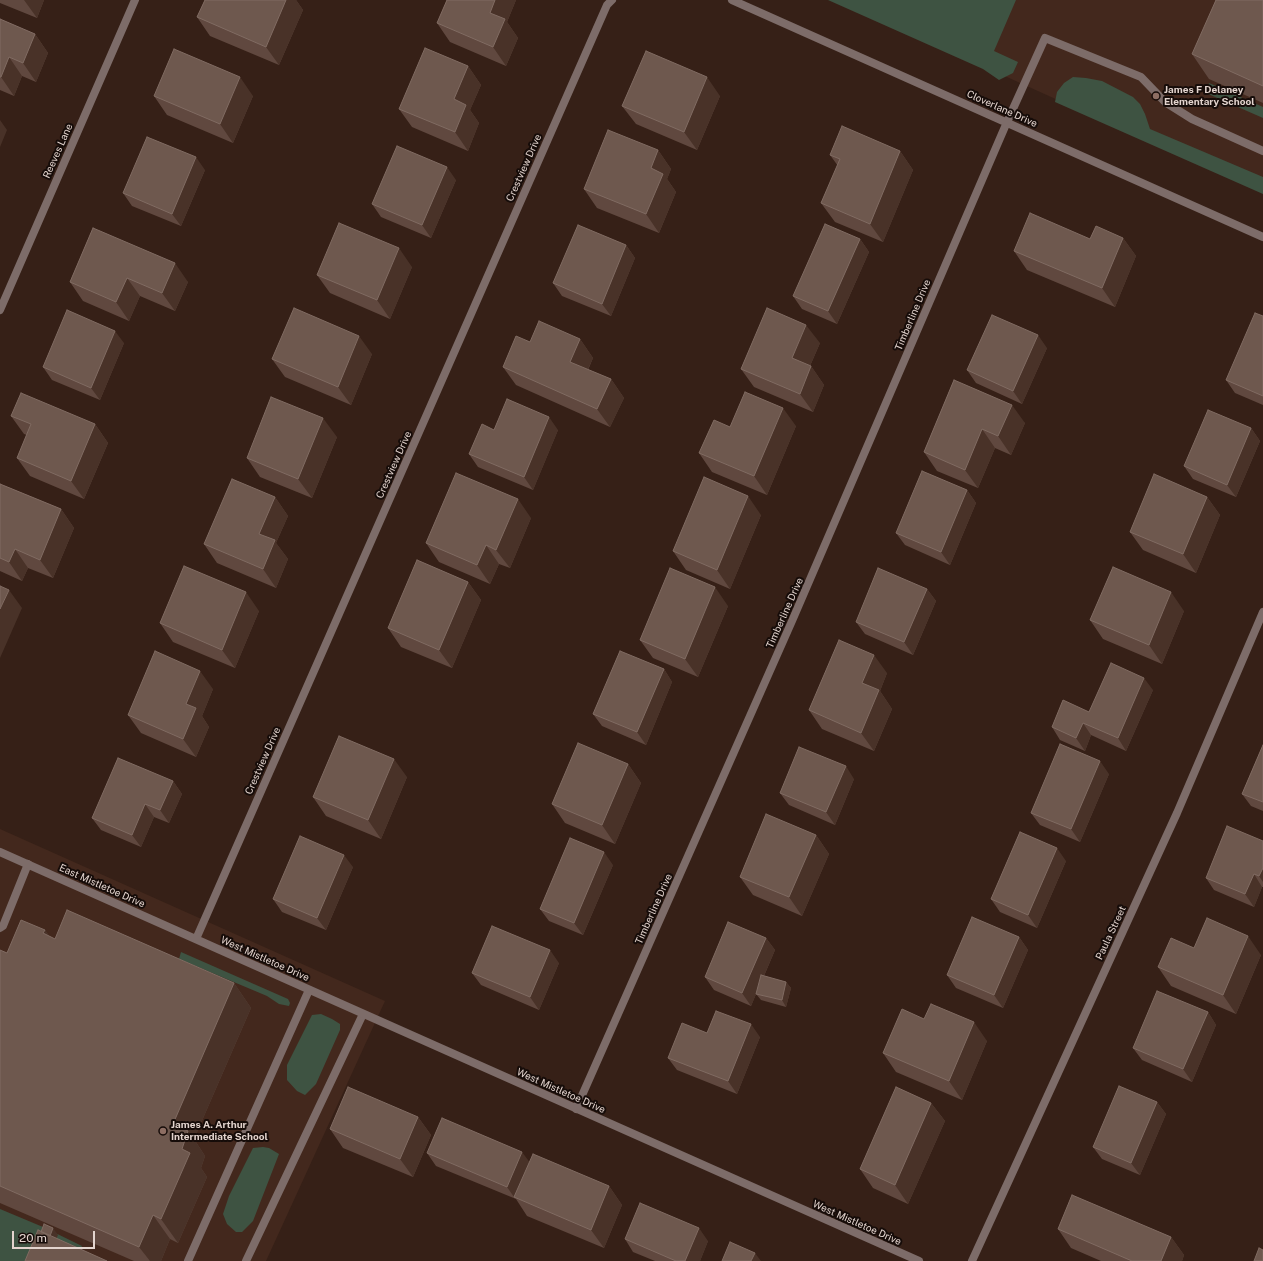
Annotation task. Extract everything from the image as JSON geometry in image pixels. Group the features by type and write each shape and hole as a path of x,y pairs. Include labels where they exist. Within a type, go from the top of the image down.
{"street":[{"name":"Reeves Lane","path":"0,310 135,0"},
{"name":"Crestview Drive","path":"196,939 607,5 612,0"},
{"name":"Cloverlane Drive","path":"732,0 1263,237"},
{"name":"Timberline Drive","path":"576,1109 792,621 1007,122 1045,38 1141,77 1165,102 1192,119 1263,151"},
{"name":"Paula Street","path":"972,1261 1177,813 1263,612"},
{"name":"East Mistletoe Drive","path":"0,852 196,939"},
{"path":"0,928 3,926 28,864"},
{"name":"West Mistletoe Drive","path":"196,939 918,1261"},
{"path":"188,1261 309,990"},
{"path":"246,1261 363,1014"}],"shaded area":[{"name":"James F Delaney Elementary School","path":"837,0 1263,0 1263,193"},
{"name":"James A. Arthur Intermediate School","path":"0,829 385,1001 266,1261 0,1261"}],"green space":[{"path":"828,0 1016,0 994,51 1018,62 1013,73 999,80 983,69"},
{"path":"1073,77 1102,81 1133,97 1140,104 1150,129 1263,177 1263,194 1055,102 1057,92 1064,83"},
{"path":"1209,83 1263,107 1263,118 1206,93"},
{"path":"181,952 288,999 290,1003 289,1006 279,1004 267,996 179,959"},
{"path":"321,1014 340,1024 340,1030 316,1084 305,1095 297,1091 287,1080 287,1065 312,1015"},
{"path":"253,1148 269,1148 279,1154 253,1221 242,1232 236,1232 227,1224 223,1214 229,1196"},
{"path":"0,1209 43,1227 82,1246 76,1261 0,1261"}],"building":[{"path":"205,0 286,0 266,47 197,17"},
{"path":"447,0 495,0 490,13 505,19 493,47 437,23"},
{"path":"1216,0 1263,0 1263,86 1192,54"},
{"path":"0,19 35,34 23,63 9,57 1,77 0,77"},
{"path":"425,48 468,66 454,99 466,105 455,132 399,109"},
{"path":"174,49 240,77 220,124 154,96"},
{"path":"646,51 707,77 684,132 622,106"},
{"path":"842,126 900,151 870,224 821,203 840,159 830,155"},
{"path":"608,130 658,150 651,168 663,174 646,214 584,189"},
{"path":"147,137 196,157 172,214 123,193"},
{"path":"397,146 447,167 422,225 372,204"},
{"path":"1030,213 1090,239 1096,226 1123,238 1102,288 1014,251"},
{"path":"339,223 399,248 377,300 317,275"},
{"path":"825,224 860,239 828,311 793,296"},
{"path":"578,225 626,245 602,304 553,283"},
{"path":"93,228 175,263 162,293 127,278 116,302 70,282"},
{"path":"294,308 359,336 338,387 272,359"},
{"path":"767,308 806,325 792,358 811,366 800,394 741,369"},
{"path":"67,310 115,331 91,388 43,367"},
{"path":"1255,313 1263,316 1263,396 1226,380"},
{"path":"992,315 1038,335 1013,391 967,370"},
{"path":"539,321 580,339 570,362 611,379 597,409 503,367 516,336 530,342"},
{"path":"954,380 1012,405 998,436 982,429 965,470 924,452"},
{"path":"745,392 783,408 754,476 699,453 714,420 730,427"},
{"path":"21,393 95,424 71,481 17,458 31,424 11,416"},
{"path":"271,397 323,418 298,479 247,458"},
{"path":"507,399 549,417 524,477 469,454 482,424 494,430"},
{"path":"1208,410 1251,428 1227,485 1184,466"},
{"path":"922,471 967,490 941,552 896,533"},
{"path":"456,473 518,499 496,550 486,545 477,565 426,543"},
{"path":"1154,474 1207,497 1183,554 1130,532"},
{"path":"704,477 748,496 717,570 673,551"},
{"path":"232,479 275,497 259,534 275,540 263,569 204,544"},
{"path":"0,484 61,509 40,560 15,549 9,562 0,558"},
{"path":"417,560 468,582 439,650 388,628"},
{"path":"184,566 246,592 222,650 160,623"},
{"path":"1113,567 1171,592 1149,645 1090,620"},
{"path":"670,568 715,587 685,659 640,640"},
{"path":"878,568 927,589 904,642 856,622"},
{"path":"0,586 9,590 0,609"},
{"path":"839,640 874,655 862,683 879,690 861,733 809,710"},
{"path":"155,651 200,671 186,704 196,708 183,739 128,715"},
{"path":"620,651 664,669 637,732 593,714"},
{"path":"1111,663 1144,678 1118,738 1083,723 1076,738 1052,727 1063,700 1089,712"},
{"path":"339,736 394,759 368,820 313,797"},
{"path":"578,743 628,764 602,825 552,804"},
{"path":"1060,744 1100,761 1071,829 1031,813"},
{"path":"1263,745 1263,802 1242,794"},
{"path":"799,747 846,766 826,812 780,793"},
{"path":"118,758 173,781 160,810 145,804 132,835 92,818"},
{"path":"766,814 816,835 789,897 740,877"},
{"path":"1227,826 1263,841 1263,868 1259,876 1254,874 1245,894 1206,878"},
{"path":"1020,832 1057,848 1028,915 991,899"},
{"path":"300,836 344,855 317,918 273,899"},
{"path":"570,838 604,852 574,923 540,909"},
{"path":"67,910 234,983 173,1124 188,1131 182,1149 190,1153 161,1219 153,1215 139,1247 0,1186 0,950 7,953 21,920 45,930 43,933 55,939"},
{"path":"972,917 1019,937 994,995 947,975"},
{"path":"1207,918 1248,936 1223,995 1158,967 1171,938 1194,948"},
{"path":"728,922 766,938 742,993 705,977"},
{"path":"492,926 550,950 530,997 472,973"},
{"path":"761,975 786,982 782,1000 756,994"},
{"path":"1157,991 1208,1012 1183,1069 1133,1048"},
{"path":"931,1004 974,1022 949,1081 883,1053 902,1009 924,1019"},
{"path":"716,1011 751,1024 728,1081 668,1058 682,1023 707,1033"},
{"path":"1119,1086 1157,1102 1131,1163 1093,1147"},
{"path":"348,1087 418,1117 400,1159 330,1129"},
{"path":"896,1087 931,1103 895,1185 860,1169"},
{"path":"442,1118 522,1152 507,1187 427,1153"},
{"path":"533,1154 609,1186 591,1230 514,1197"},
{"path":"1072,1195 1171,1237 1161,1261 1132,1261 1058,1229"},
{"path":"640,1203 699,1228 685,1261 676,1261 625,1239"},
{"path":"44,1224 53,1228 50,1236 41,1232"},
{"path":"38,1230 107,1261 25,1261"},
{"path":"730,1242 755,1253 751,1261 722,1261"},
{"path":"1259,1248 1263,1250 1263,1261 1254,1261"}],"place":[{"name":"James F Delaney Elementary School","path":"1156,96"},
{"name":"James A. Arthur Intermediate School","path":"163,1131"}]}
